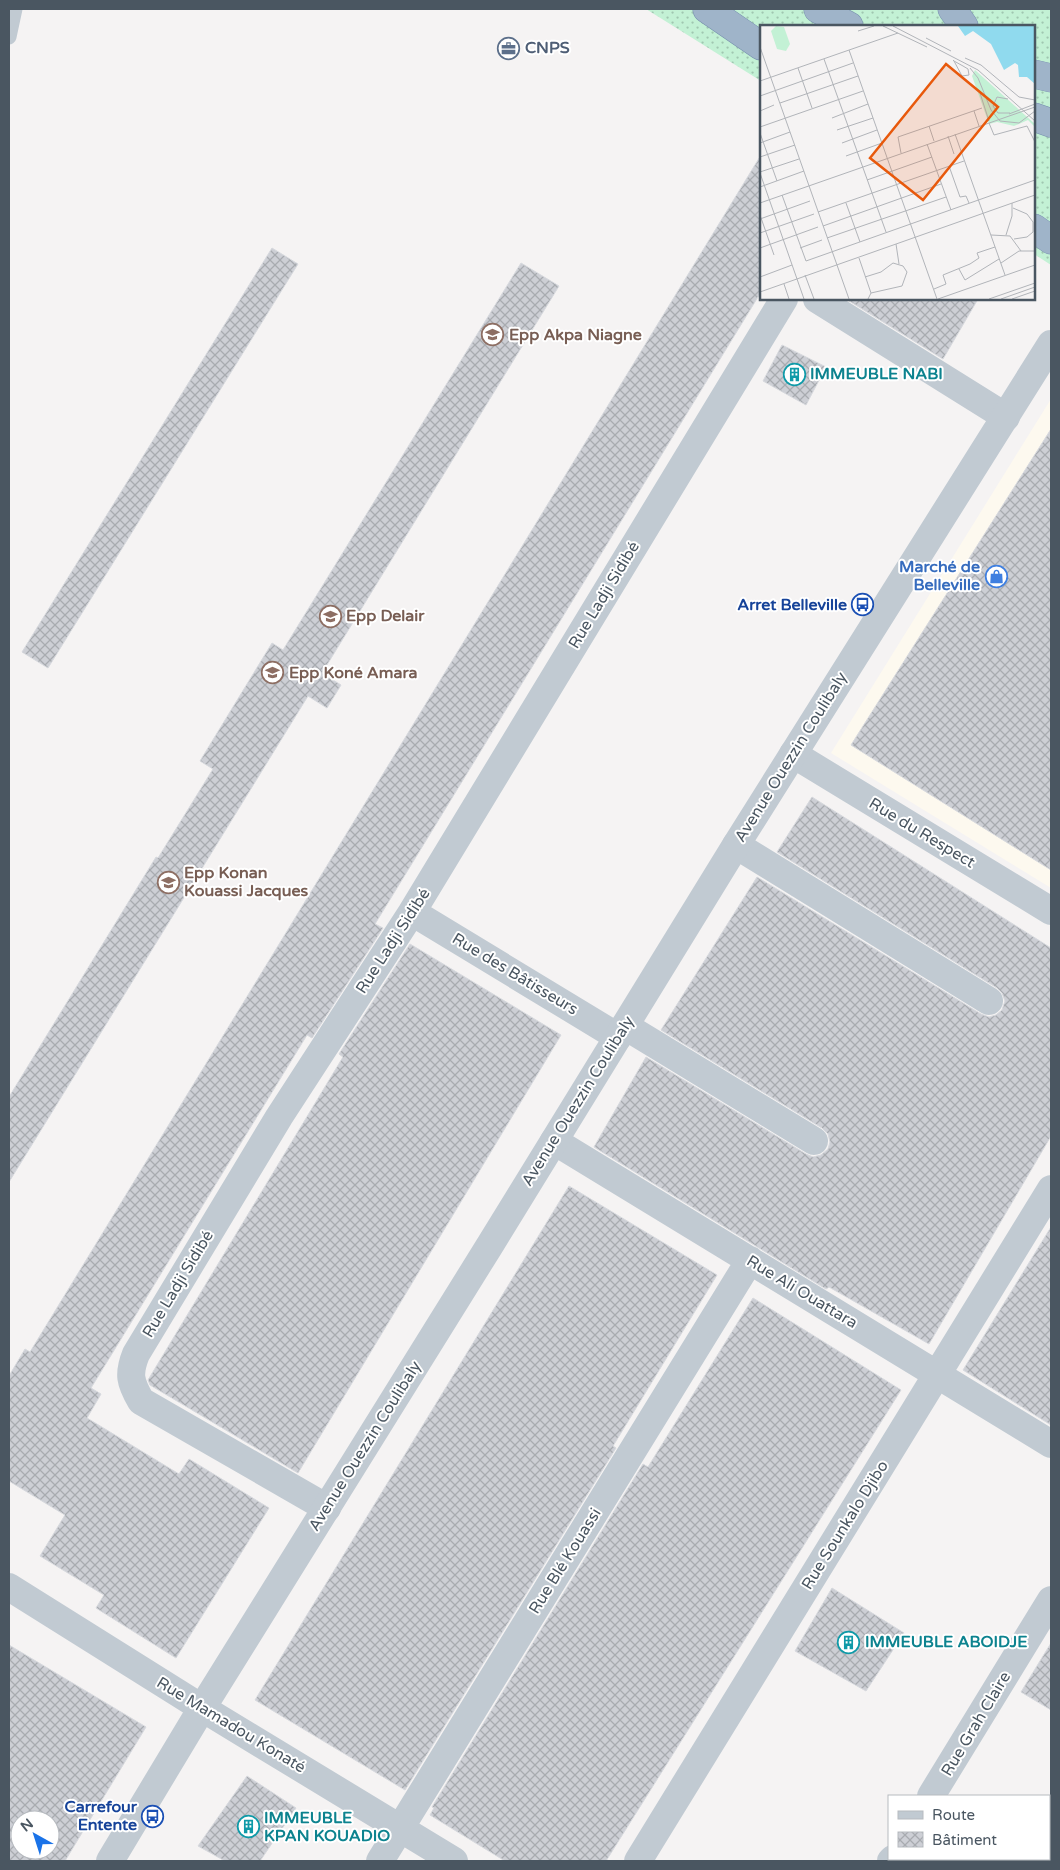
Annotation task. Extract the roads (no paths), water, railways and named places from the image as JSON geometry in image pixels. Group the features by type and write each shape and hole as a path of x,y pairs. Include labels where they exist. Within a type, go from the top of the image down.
{"highway":[{"path":"707,9 760,45"},
{"path":"818,9 847,25"},
{"path":"952,9 963,25"},
{"path":"1035,74 1051,78"},
{"path":"1035,117 1051,123"},
{"path":"1035,229 1051,240"}],"street":[{"name":"Rue Ladji Sidibé","path":"326,1508 141,1401 132,1387 130,1369 136,1354 279,1117 412,912 783,300"},
{"path":"819,300 1006,416"},
{"name":"Avenue Ouezzin Coulibaly","path":"110,1861 202,1708 736,845 1051,344"},
{"name":"Rue du Respect","path":"793,754 1051,911"},
{"path":"736,845 989,1001"},
{"name":"Rue des Bâtisseurs","path":"412,912 814,1141"},
{"name":"Rue Ali Ouattara","path":"554,1141 1051,1444"},
{"name":"Rue Sounkalo Djibo","path":"638,1861 1050,1195"},
{"name":"Rue Blé Kouassi","path":"380,1861 750,1260"},
{"name":"Rue Mamadou Konaté","path":"9,1587 202,1708 454,1861"},
{"name":"Rue Grah Claire","path":"932,1795 1051,1600"}],"lane":[{"path":"9,38 15,9"}],"place":[{"name":"CNPS","path":"509,48"},
{"name":"Epp Akpa Niagne","path":"493,335"},
{"name":"IMMEUBLE NABI","path":"794,374"},
{"name":"Marché de Belleville","path":"996,576"},
{"name":"Arret Belleville","path":"863,605"},
{"name":"Epp Delair","path":"330,616"},
{"name":"Epp Koné Amara","path":"273,673"},
{"name":"Epp Konan Kouassi Jacques","path":"168,882"},
{"name":"IMMEUBLE ABOIDJE","path":"849,1642"},
{"name":"Carrefour Entente","path":"153,1816"},
{"name":"IMMEUBLE KPAN KOUADIO","path":"248,1827"}]}
